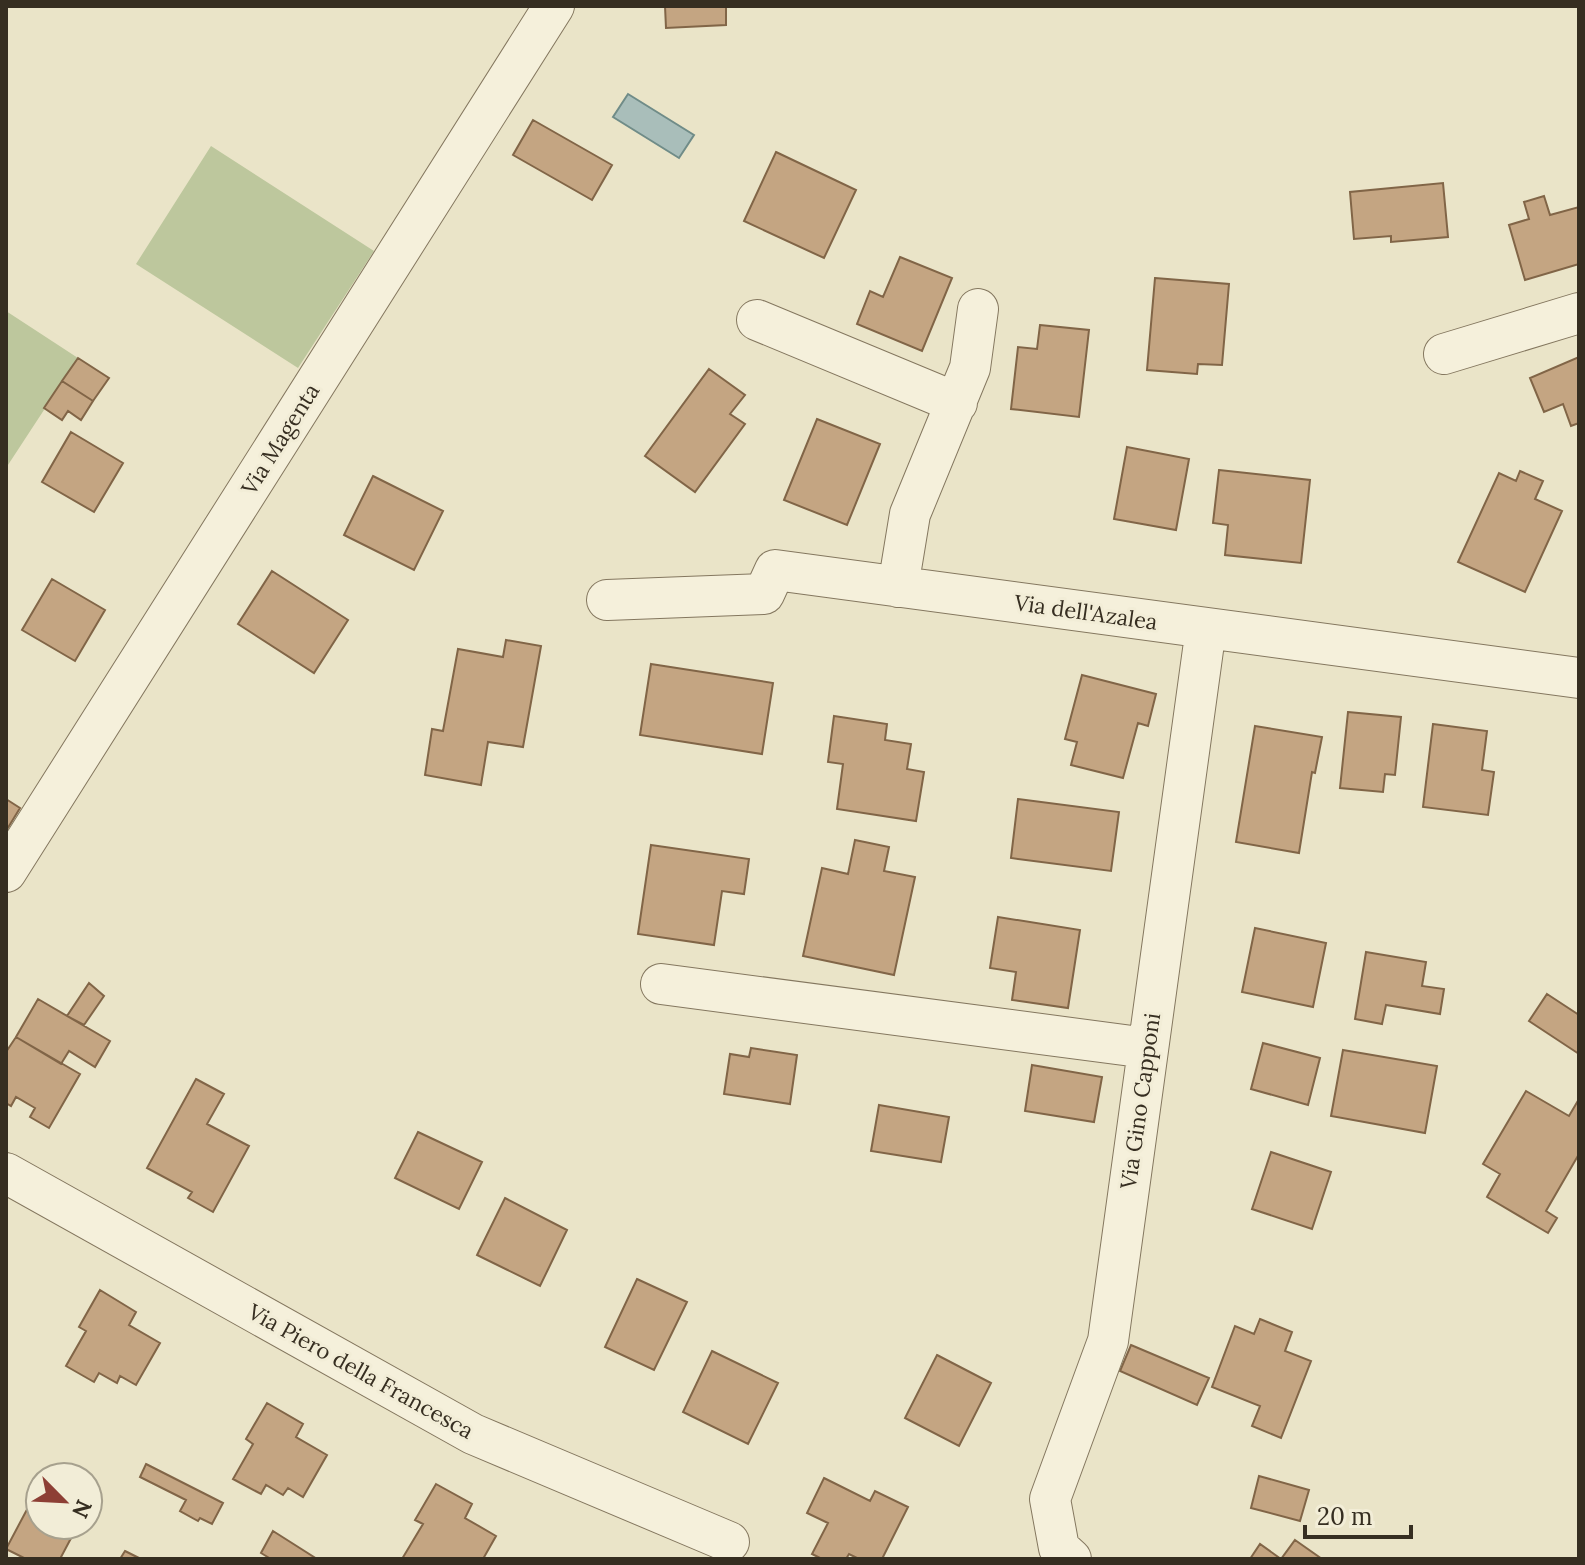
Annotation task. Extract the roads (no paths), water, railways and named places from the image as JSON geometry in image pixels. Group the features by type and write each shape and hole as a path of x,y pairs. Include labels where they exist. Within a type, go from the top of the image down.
{"street":[{"name":"Via Magenta","path":"6,872 554,6"},
{"path":"898,587 910,514 970,368 978,309"},
{"path":"1444,354 1579,313"},
{"path":"757,320 957,403"},
{"name":"Via dell'Azalea","path":"607,600 764,594 775,570 1579,678"},
{"name":"Via Gino Capponi","path":"1071,1559 1059,1548 1050,1499 1108,1341 1206,628"},
{"path":"661,984 1147,1048"},
{"name":"Via Piero della Francesca","path":"6,1173 473,1434 729,1542"}]}
